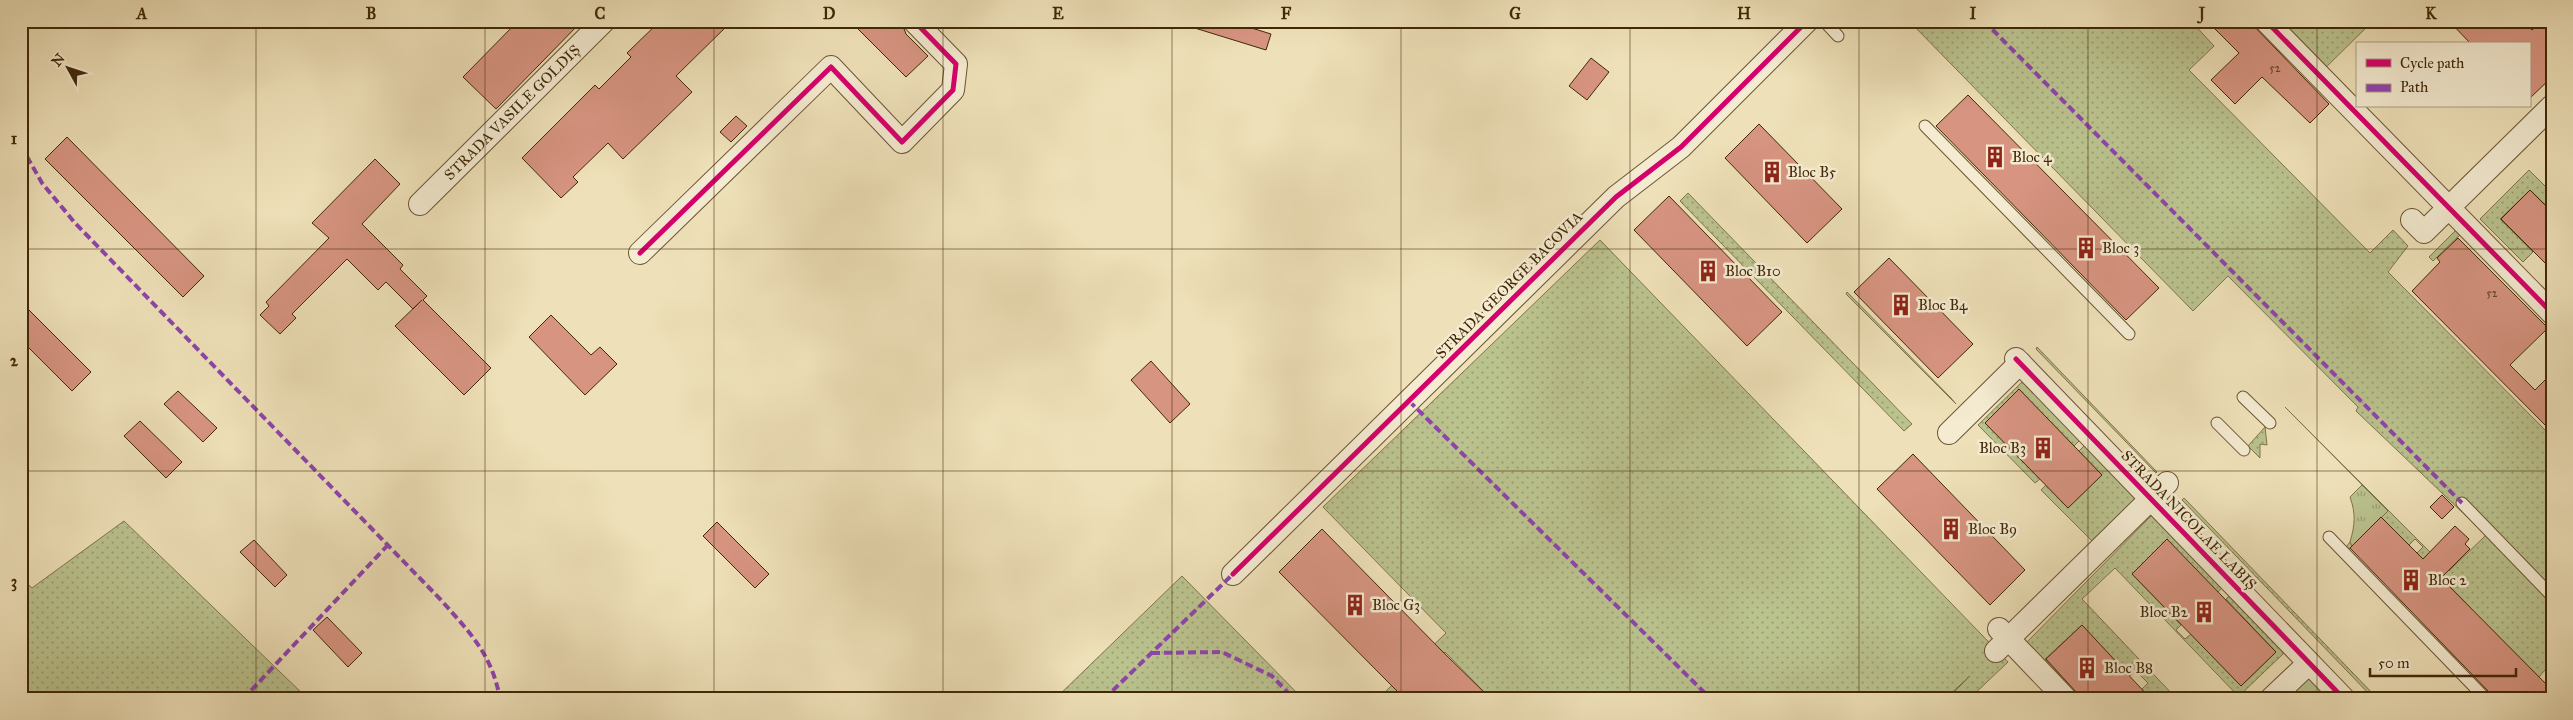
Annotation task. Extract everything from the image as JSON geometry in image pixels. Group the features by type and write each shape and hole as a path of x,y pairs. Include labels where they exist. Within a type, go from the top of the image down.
{"street":[{"name":"STRADA VASILE GOLDIȘ","path":"420,204 604,21"},
{"path":"640,253 831,67 902,142 953,90 956,64 914,21"},
{"name":"STRADA GEORGE BACOVIA","path":"1234,574 1616,197 1681,147 1807,21"},
{"path":"2266,21 2552,313"},
{"path":"2412,220 2424,232 2552,106"},
{"name":"STRADA NICOLAE LABIȘ","path":"1949,433 2018,361 2344,699"},
{"path":"2066,699 2000,639 2167,482"},
{"path":"2271,699 2309,663"}],"lane":[{"path":"1824,21 1838,36"},
{"path":"1926,126 2129,334"},
{"path":"2244,397 2270,423"},
{"path":"2217,423 2244,450"},
{"path":"2462,503 2552,596"},
{"path":"2329,537 2486,699"}],"green space":[{"path":"1909,21 2191,21 2214,46 2189,70 2370,253 2393,230 2408,246 2388,272 2552,437 2552,677 2545,670 2539,677 2487,625 2453,658 2493,699 2486,699 2343,551 2350,542 2352,546 2348,550 2436,640 2470,607 2417,553 2423,547 2415,539 2409,545 2381,517 2388,511 2285,407 2449,571 2486,535 2356,411 2358,407 2228,276 2193,311"},
{"path":"2262,21 2373,21 2316,77"},
{"path":"2529,170 2552,193 2552,211 2530,190 2500,219 2533,252 2523,262 2480,219"},
{"path":"1688,193 1912,424 1904,431 1680,201"},
{"path":"2459,227 2464,231 2433,261 2429,257"},
{"path":"1600,240 2008,662 1969,699 1947,699 1970,676 1945,699 1491,699 1445,652 1402,695 1405,699 1388,699 1383,694 1446,633 1323,507"},
{"path":"1847,292 1951,398 1956,404 1846,294"},
{"path":"2037,347 2157,472 2156,473 2036,349"},
{"path":"2023,381 2080,440 2074,446 2019,390 2040,479 2035,483 1978,425"},
{"path":"2265,427 2267,445 2260,444 2260,458 2248,446"},
{"path":"2085,445 2137,499 2093,542 2041,490 2046,485 2068,508 2102,475 2079,451"},
{"path":"2362,485 2388,511 2352,546 2350,542 2354,525 2354,514 2350,497"},
{"path":"2184,498 2378,699 2374,699 2182,500"},
{"path":"2152,515 2222,588 2218,592 2167,540 2132,574 2181,625 2176,630 2185,639 2191,634 2241,686 2276,652 2226,599 2229,596 2284,653 2239,696 2241,699 2115,568 2082,599 2177,699 2151,699 2142,689 2148,683 2136,671 2130,676 2082,625 2045,659 2083,699 2074,699 2023,646"},
{"path":"124,521 308,699 21,699 21,578 32,588"},
{"path":"1182,576 1303,699 1055,699"},
{"path":"2307,676 2328,699 2283,699"}],"building":[{"path":"518,21 582,21 496,109 463,77"},
{"path":"660,21 732,21 676,76 692,92 623,159 608,143 573,177 578,182 561,198 522,158 595,85 599,89 631,57 627,53"},
{"path":"850,21 901,21 906,34 928,56 906,77"},
{"path":"1185,21 1229,21 1271,34 1266,50 1185,25"},
{"path":"2207,21 2249,21 2329,104 2310,123 2262,77 2235,104 2211,80 2239,53"},
{"path":"2449,21 2524,21 2532,30 2543,21 2552,31 2552,77 2530,98 2530,42 2469,42"},
{"path":"1591,58 1609,72 1587,100 1569,86"},
{"path":"1968,95 2159,288 2126,320 1936,126"},
{"path":"736,116 747,126 731,142 720,132"},
{"name":"Bloc B5","path":"1759,124 1842,209 1807,243 1725,158"},
{"path":"67,137 204,276 183,297 45,159"},
{"path":"375,159 400,184 362,224 403,265 400,269 427,296 423,300 491,368 464,395 395,326 413,309 386,282 378,290 347,259 292,314 296,318 280,334 260,315 269,306 266,302 329,238 312,223"},
{"path":"2530,190 2552,212 2552,270 2501,219"},
{"name":"Bloc B10","path":"1669,196 1782,312 1747,346 1634,230"},
{"path":"2458,238 2548,328 2510,365 2535,390 2552,373 2552,432 2412,291 2440,262 2437,258"},
{"name":"Bloc B4","path":"1889,258 1973,344 1938,378 1854,292"},
{"path":"21,302 91,372 72,391 21,340"},
{"path":"551,315 591,355 600,347 617,364 585,395 529,337"},
{"path":"1151,361 1190,404 1170,423 1131,380"},
{"name":"Bloc B3","path":"2019,389 2102,475 2068,508 1985,423"},
{"path":"178,391 217,428 203,442 164,404"},
{"path":"140,421 182,462 166,478 124,436"},
{"name":"Bloc B9","path":"1913,454 2025,570 1990,605 1877,489"},
{"path":"2442,495 2454,507 2442,519 2430,507"},
{"path":"2381,517 2423,559 2455,526 2469,539 2465,544 2470,549 2441,578 2552,690 2552,699 2493,699 2491,694 2350,548"},
{"path":"717,522 769,574 755,588 703,536"},
{"name":"Bloc G3","path":"1322,529 1491,699 1405,699 1387,681 1279,572"},
{"name":"Bloc B2","path":"2167,539 2276,652 2241,686 2132,574"},
{"path":"254,540 287,575 275,587 240,552"},
{"path":"327,617 362,653 348,667 313,630"},
{"name":"Bloc B8","path":"2082,625 2151,699 2083,699 2077,693 2046,659"}],"marked path":[{"path":"1984,21 2462,503"},
{"path":"21,146 42,183 75,223 441,600 461,623 485,657 491,669 500,699"},
{"path":"1409,401 1711,699"},
{"path":"243,699 387,546"},
{"path":"1104,699 1233,574"},
{"path":"1152,653 1222,652 1272,676 1294,699"}],"cycle path":[{"path":"640,253 831,67 902,142 953,90 956,64 914,21"},
{"path":"1233,574 1616,197 1681,147 1807,21"},
{"path":"2266,21 2552,313"},
{"path":"2016,359 2344,699"}],"place":[{"name":"Bloc 4","path":"1995,157"},
{"name":"Bloc B5","path":"1772,172"},
{"name":"Bloc 3","path":"2086,248"},
{"name":"Bloc B10","path":"1708,271"},
{"name":"Bloc B4","path":"1901,305"},
{"name":"Bloc B3","path":"2043,448"},
{"name":"Bloc B9","path":"1951,529"},
{"name":"Bloc 2","path":"2411,580"},
{"name":"Bloc G3","path":"1355,605"},
{"name":"Bloc B2","path":"2204,612"},
{"name":"Bloc B8","path":"2087,668"}]}
